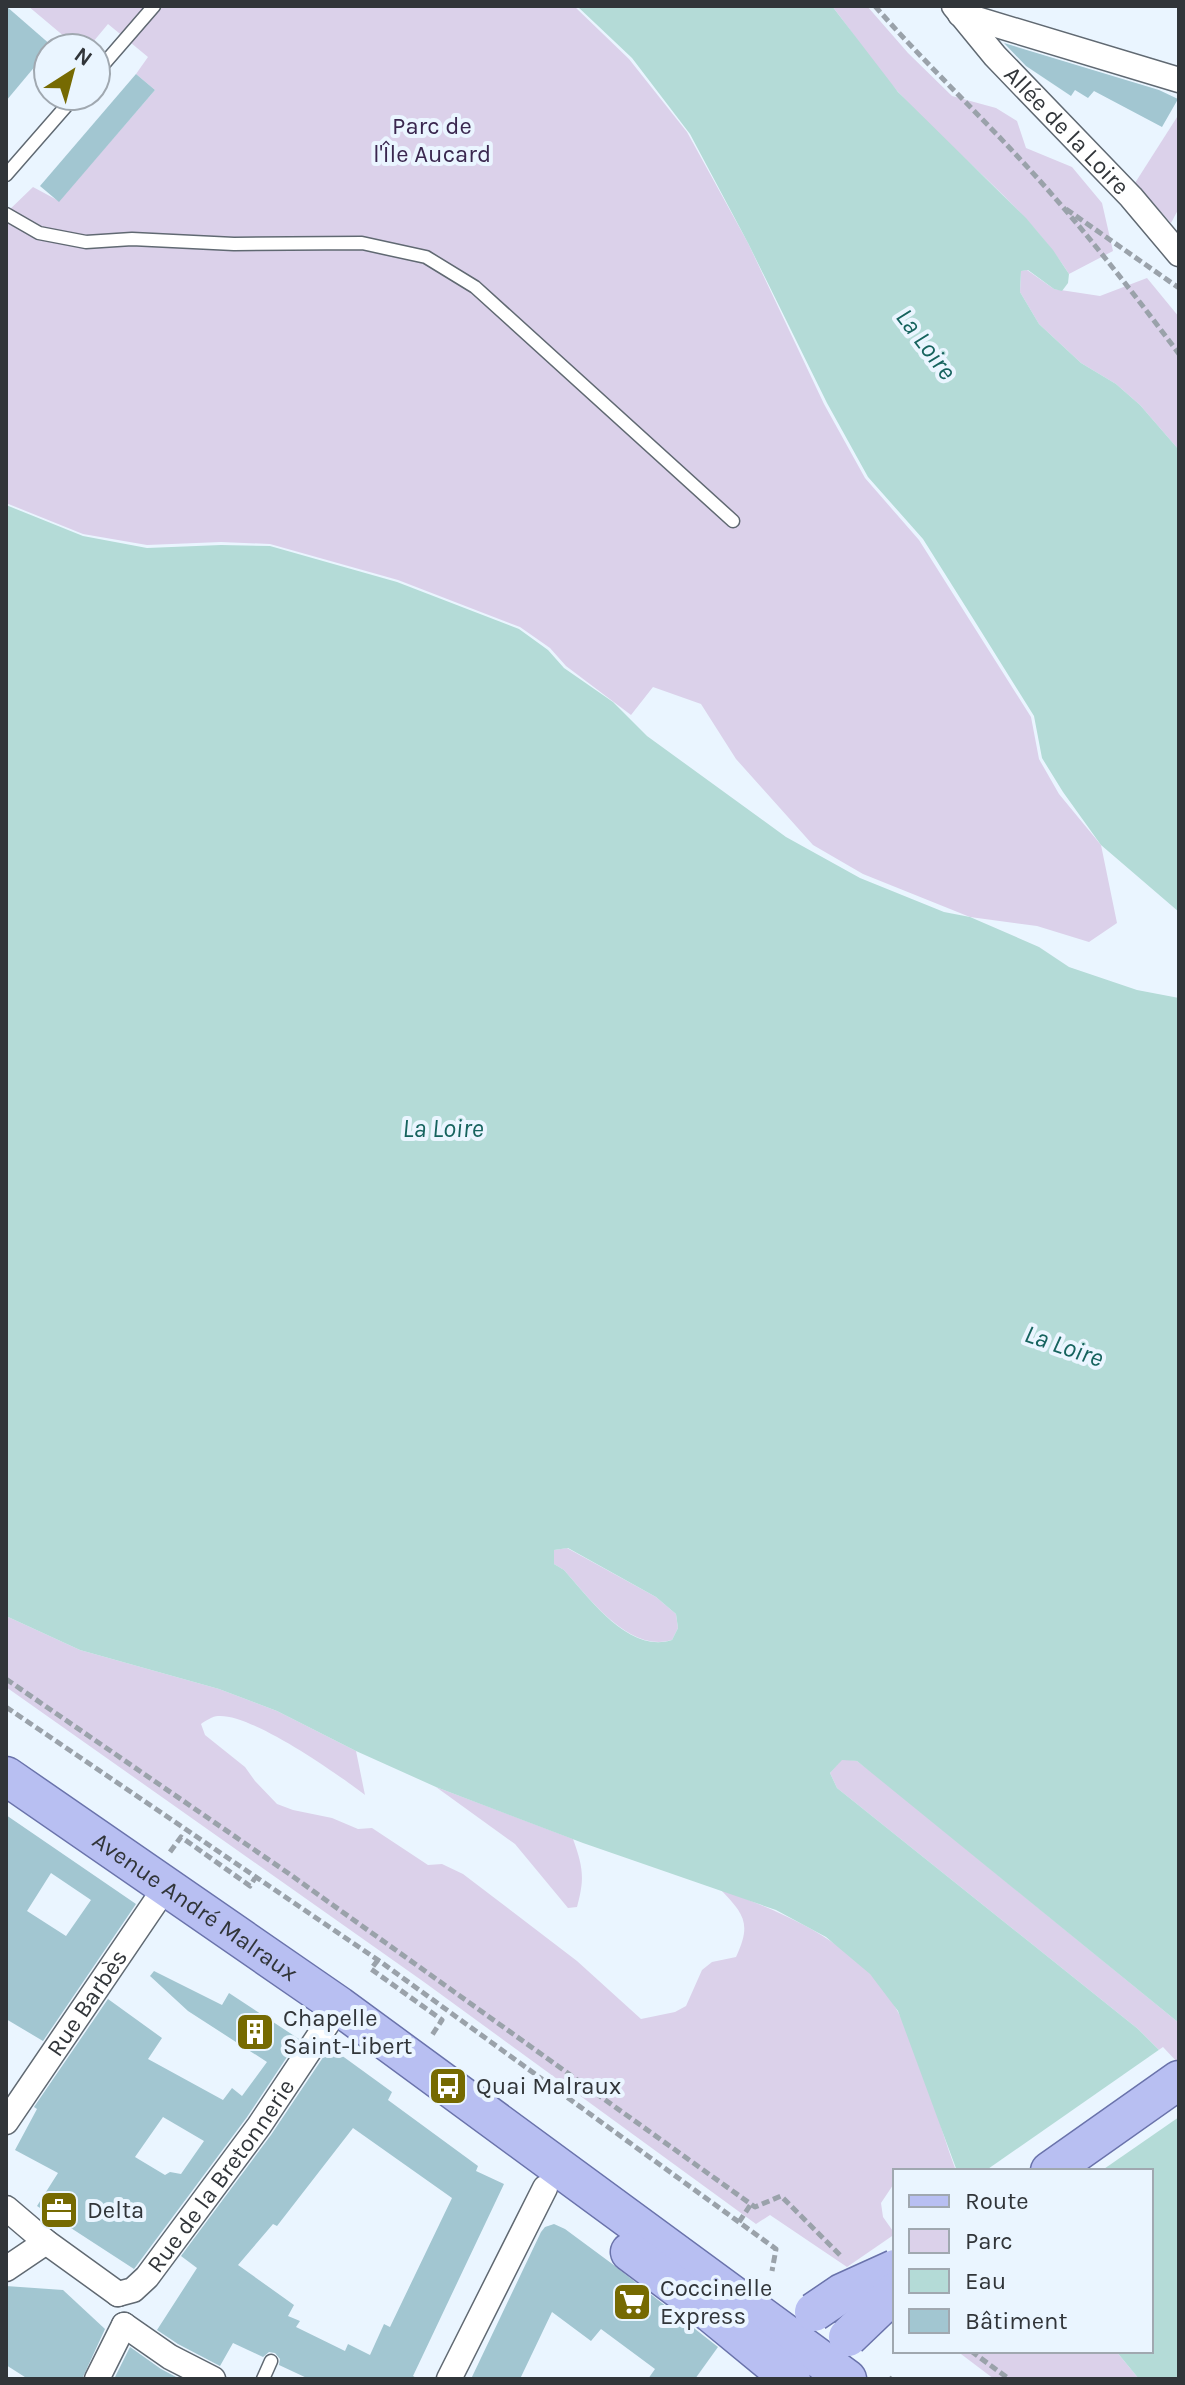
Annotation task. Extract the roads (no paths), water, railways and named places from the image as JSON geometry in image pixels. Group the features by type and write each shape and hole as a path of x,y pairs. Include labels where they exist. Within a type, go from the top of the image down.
{"main road":[{"name":"Avenue André Malraux","path":"6,1776 163,1881 545,2188 711,2313 834,2364"},
{"name":"Avenue André Malraux","path":"6,1800 163,1881"},
{"name":"Avenue André Malraux","path":"332,2015 794,2349"},
{"path":"1053,2169 1179,2080"},
{"path":"794,2349 842,2293 893,2270"},
{"path":"834,2364 893,2294"}],"street":[{"path":"957,10 1179,80"},
{"name":"Allée de la Loire","path":"957,10 995,56 1131,197 1179,254"},
{"name":"Rue Barbès","path":"6,2122 163,1881"},
{"name":"Rue de la Bretonnerie","path":"118,2294 133,2290 147,2277 259,2126 332,2015"},
{"path":"449,2379 545,2188"},
{"path":"6,2208 46,2242 118,2294 119,2319 124,2325 170,2357 213,2379"},
{"path":"6,2269 46,2242"},
{"path":"97,2379 124,2325"}],"lane":[{"path":"112,55 154,6"},
{"path":"6,175 61,112"},
{"path":"6,214 39,233 86,242 132,239 234,244 362,243 426,257 475,287 733,521"},
{"path":"263,2379 271,2361"}],"water":[{"name":"La Loire","path":"577,6 832,6 898,92 1026,218 1069,274 1068,283 1062,291 1054,289 1028,270 1021,271 1020,292 1039,324 1081,363 1116,384 1140,405 1179,450 1179,912 1101,845 1063,792 1042,758 1034,716 923,539 868,477 690,134 632,58"},
{"name":"La Loire","path":"6,505 83,536 147,548 270,546 397,582 519,629 548,650 564,668 613,702 647,736 786,837 860,878 944,912 970,917 1039,947 1069,967 1137,990 1179,998 1179,2023 857,1761 842,1760 830,1773 837,1788 1138,2029 1179,2070 1179,2379 1139,2379 1118,2353 1153,2353 1153,2169 956,2169 898,2011 870,1974 826,1937 776,1910 583,1843 436,1787 277,1711 219,1689 80,1650 6,1616","holes":["568,1548 656,1597 676,1614 678,1628 672,1640 656,1642 640,1639 611,1621 564,1570 554,1564 554,1550"]}],"place":[{"name":"Chapelle Saint-Libert","path":"255,2032"},
{"name":"Quai Malraux","path":"448,2086"},
{"name":"Delta","path":"59,2210"},
{"name":"Coccinelle Express","path":"632,2302"}],"park label":[{"name":"Parc de l'Île Aucard","path":"432,140"}]}
